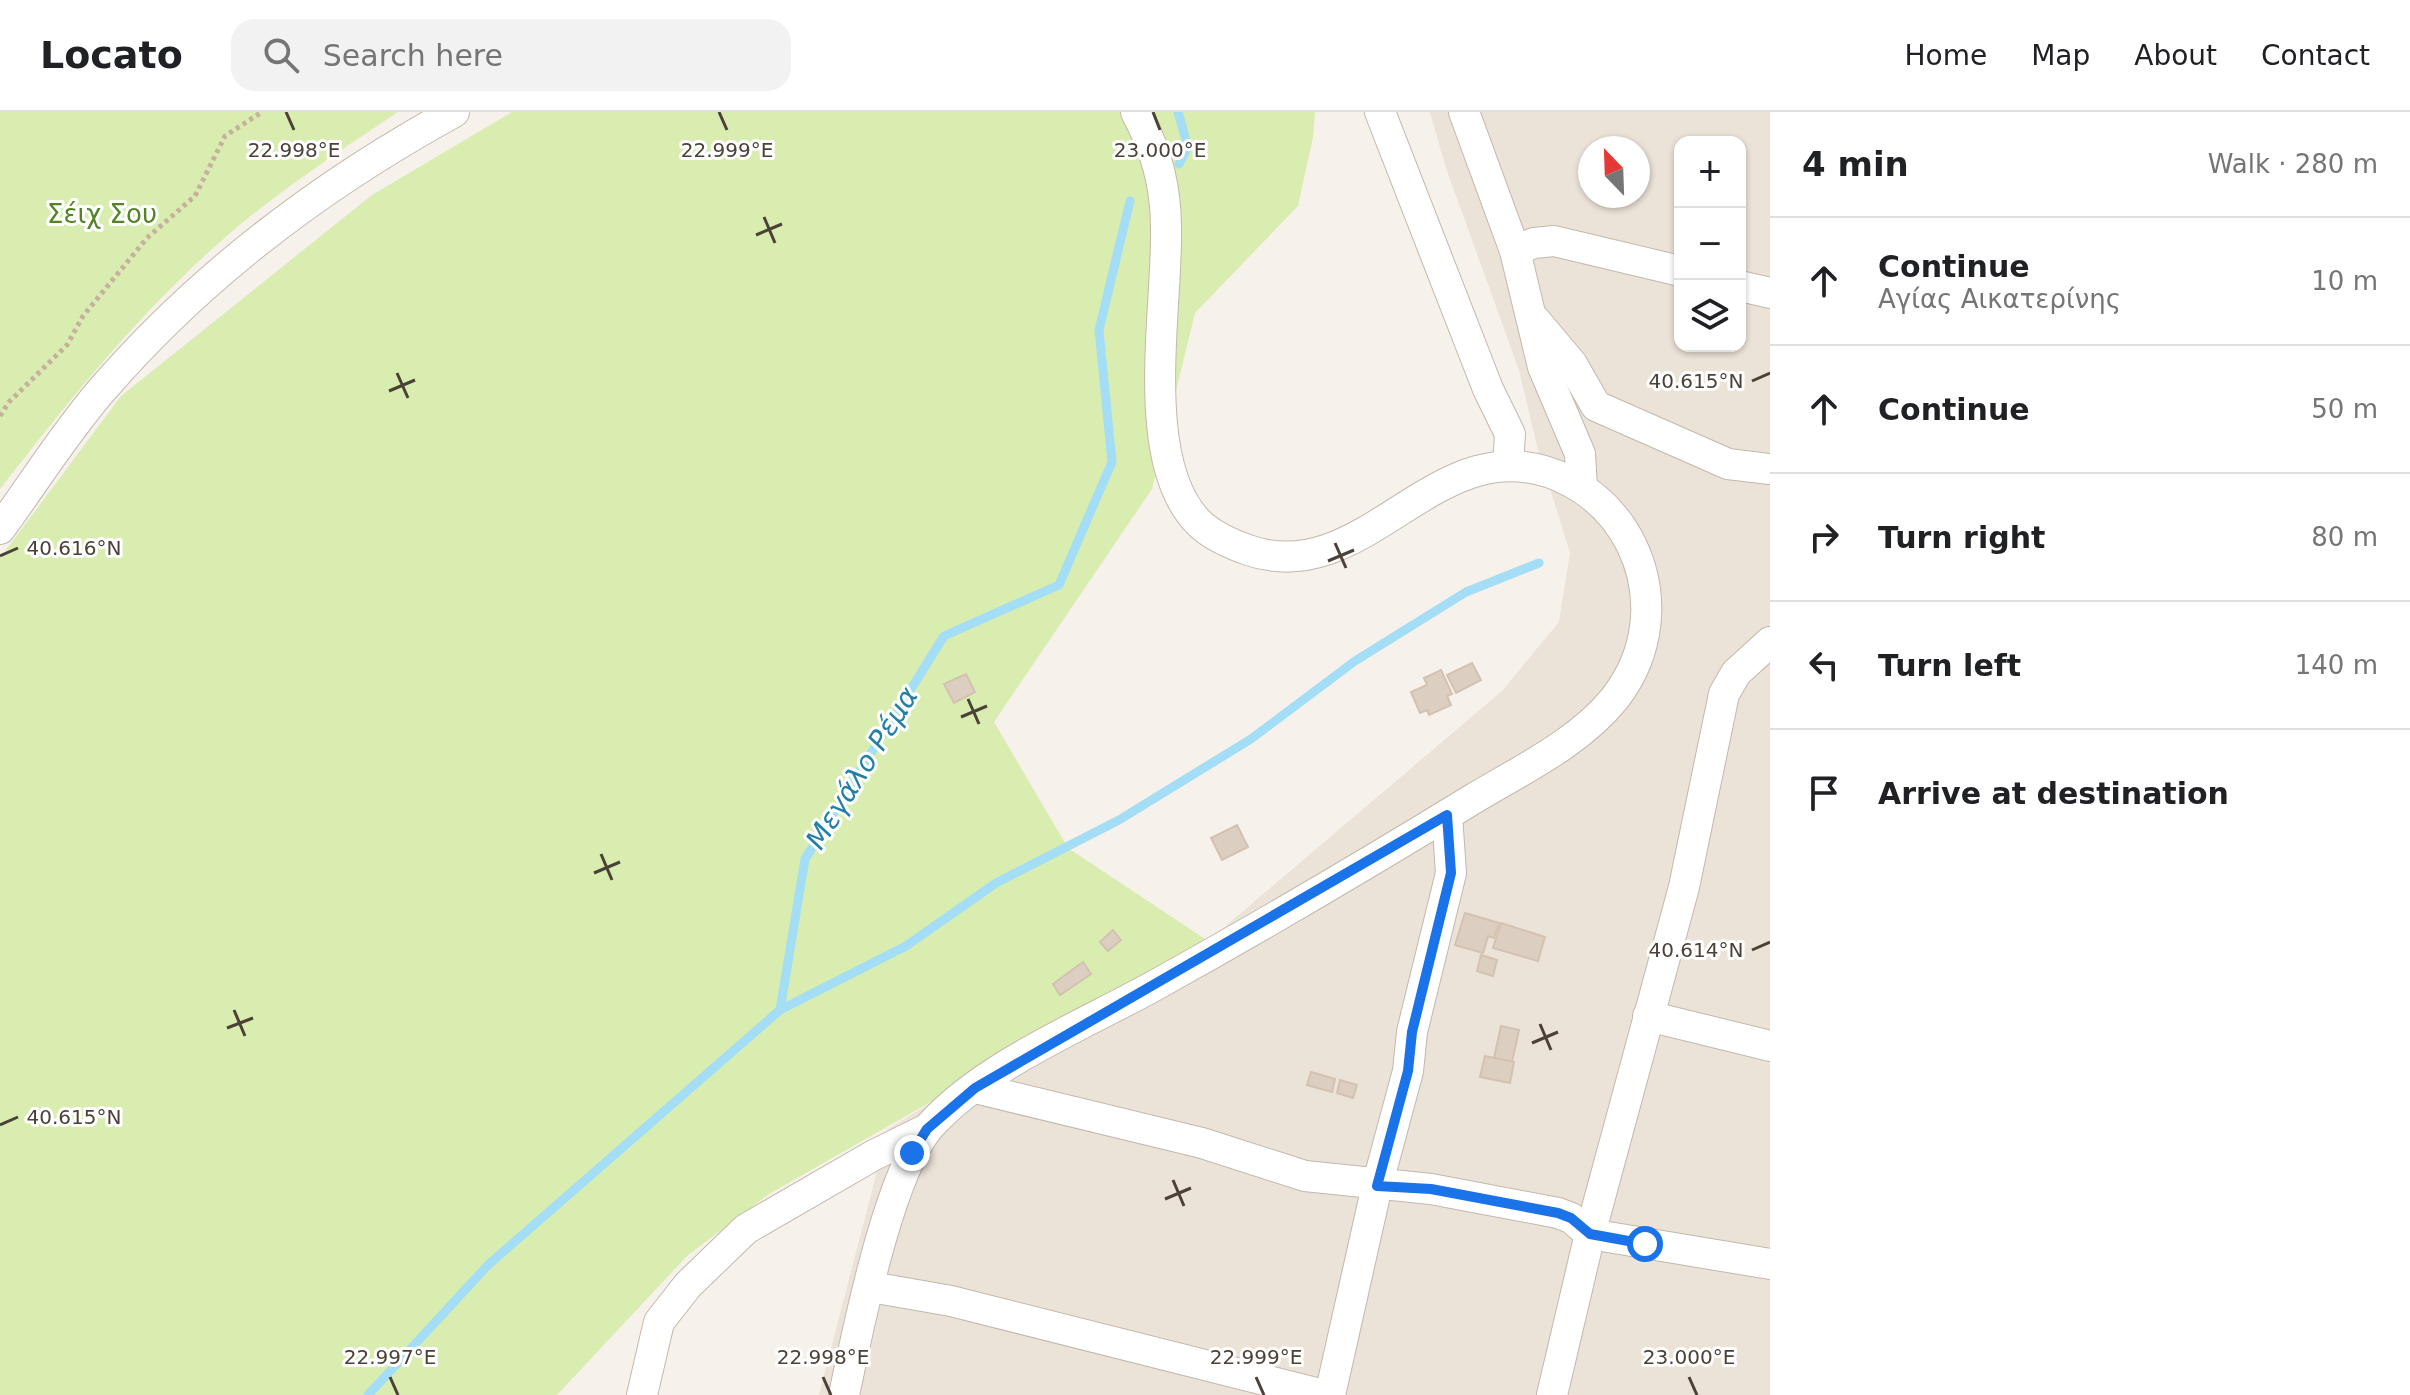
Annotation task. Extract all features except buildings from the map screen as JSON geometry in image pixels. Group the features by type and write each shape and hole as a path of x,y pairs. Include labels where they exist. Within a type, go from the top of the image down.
{"street":[{"path":"0,529 100,392 223,267 310,199 454,112"},
{"path":"642,1395 659,1322 688,1285 746,1229 874,1155 927,1129 975,1088 1447,815 1561,745 1588,725 1614,699 1632,671 1645,639 1647,602 1642,568 1629,539 1610,511 1582,488 1558,475 1508,466 1478,468 1453,478 1348,542 1322,553 1288,558 1260,554 1230,544 1201,525 1178,494 1165,460 1162,420 1167,224 1158,166 1136,112"},
{"path":"1380,112 1488,389 1510,434 1508,466"},
{"path":"1464,112 1515,251 1528,313 1553,397 1580,454 1582,488"},
{"path":"1515,251 1534,243 1554,241 1674,270"},
{"path":"1746,287 1770,293"},
{"path":"1528,313 1572,364 1596,406 1728,464 1770,469"},
{"path":"1552,1395 1590,1234 1684,887 1724,694 1736,673 1770,642"},
{"path":"871,1287 951,1301 1327,1395 1408,1071 1412,1032 1451,873 1447,815"},
{"path":"1648,1016 1770,1046"},
{"path":"975,1088 1202,1143 1305,1176 1377,1186 1431,1189 1558,1213 1571,1218 1590,1234 1770,1264"},
{"path":"844,1395 897,1187 927,1129"}],"path":[{"path":"0,416 9,402 67,345 83,316 147,238 195,196 225,136 262,112"}],"shaded area":[{"path":"1430,112 1770,112 1770,1395 819,1395 888,1129 950,1091 1028,1035 1208,941 1502,691 1559,622 1570,553 1537,446 1519,370 1446,168"}],"green space":[{"name":"Σέιχ Σου","path":"0,112 398,112 262,207 190,270 104,360 0,489"},
{"path":"512,112 1315,112 1313,137 1298,206 1195,313 1152,489 994,722 1068,848 1208,941 1028,1035 950,1091 769,1194 687,1256 557,1395 0,1395 0,558 121,396 372,195"}],"waterway":[{"name":"Μεγάλο Ρέμα","path":"1178,112 1188,147 1179,164"},
{"name":"Μεγάλο Ρέμα","path":"368,1395 488,1265 780,1010 805,859 944,636 1059,585 1112,462 1099,330 1130,201"},
{"path":"780,1010 906,946 996,883 1119,820 1251,739 1355,661 1466,592 1539,563"}],"route":[{"path":"912,1153 927,1129 950,1107 1014,1063 1231,943 1447,815 1451,873 1412,1032 1408,1071 1377,1186 1431,1189 1558,1213 1571,1218 1590,1234 1645,1244"}]}
